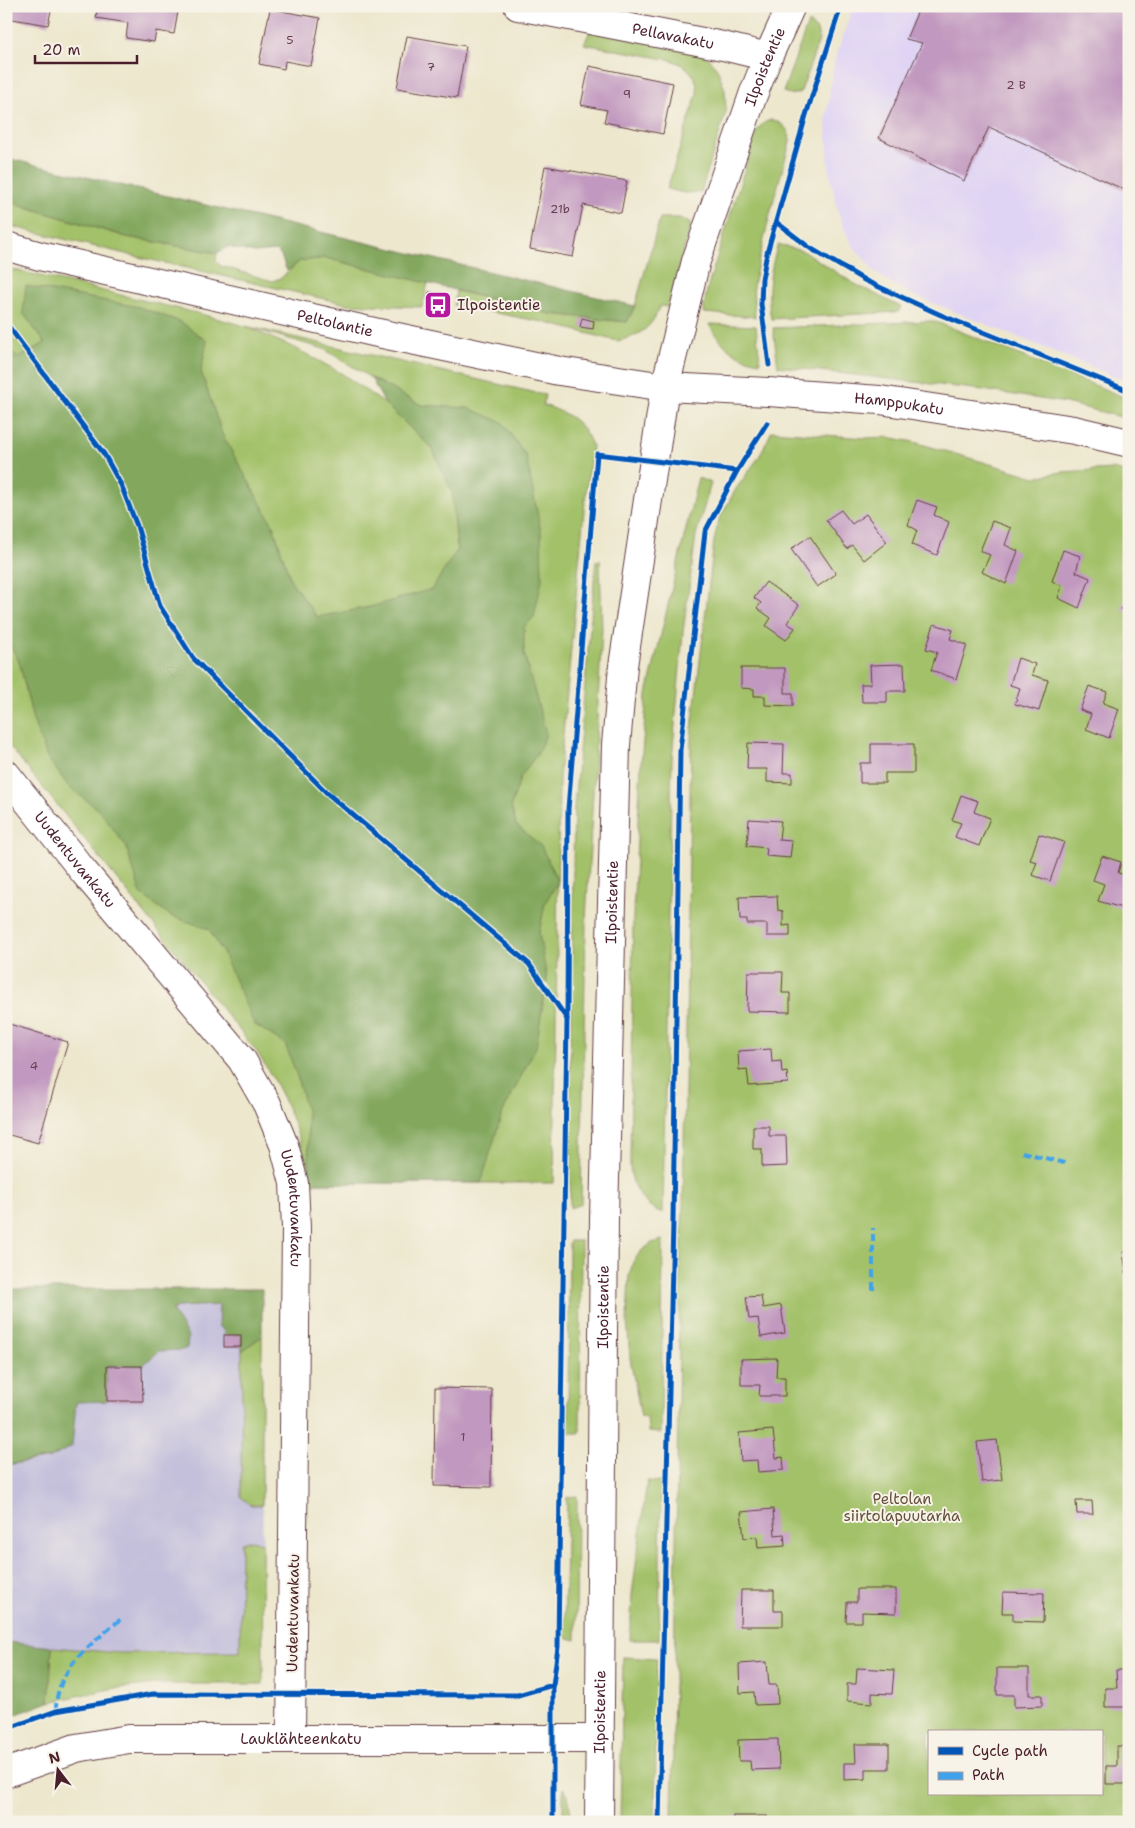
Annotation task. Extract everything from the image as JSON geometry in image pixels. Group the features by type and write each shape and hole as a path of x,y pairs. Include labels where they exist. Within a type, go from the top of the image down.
{"street":[{"name":"Pellavakatu","path":"518,6 716,44 768,57"},
{"name":"Ilpoistentie","path":"599,1822 604,1217 616,745 623,666 665,387 696,261 753,95 791,6"},
{"name":"Peltolantie","path":"6,246 40,256 431,344 559,371 665,387"},
{"name":"Hamppukatu","path":"665,387 880,400 1074,430 1129,443"},
{"name":"Uudentuvankatu","path":"6,774 84,872 242,1060 267,1104 284,1146 294,1183 296,1228 291,1738"},
{"name":"Lauklähteenkatu","path":"6,1773 76,1748 129,1739 600,1739"}],"shaded area":[{"path":"853,6 1129,6 1129,382 911,294 890,283 875,272 853,246 844,229 837,209 829,170 826,119 834,63"},
{"path":"6,1289 262,1289 263,1684 72,1684 6,1715"}],"green space":[{"path":"808,23 817,30 819,40 801,91 795,94 783,92"},
{"path":"591,29 703,53 717,68 725,90 726,112 701,192 684,193 667,189 697,94 696,82 691,72 671,60 584,44"},
{"path":"772,120 785,128 789,134 790,142 753,285 755,317 704,313 707,289 756,133 763,124"},
{"path":"6,158 635,306 627,322 551,314 326,258 300,261 287,271 281,256 276,251 255,253 228,247 217,253 127,237 6,201"},
{"path":"6,201 127,237 217,253 216,261 221,266 272,281 281,278 300,261 326,258 428,283 422,307 347,304 6,225"},
{"path":"660,218 680,218 691,224 668,307 660,306 649,325 639,334 632,337 617,341 543,322 454,305 456,291 551,314 627,322 635,306"},
{"path":"778,244 805,252 853,283 901,307 898,312 771,319 770,281"},
{"path":"6,268 241,325 545,395 543,405 567,415 579,424 592,446 584,510 559,777 554,1183 310,1183 297,1131 275,1083 257,1052 6,742","holes":["247,327 324,349 371,378 421,405 432,448 385,404 341,373 297,349"]},
{"path":"26,286 139,307 181,322 207,341 201,371 222,434 273,525 291,581 317,617 370,607 432,589 457,550 452,492 432,448 385,404 371,378 421,405 468,408 502,422 526,456 541,532 542,579 534,617 524,627 524,653 546,734 538,753 521,776 511,806 516,825 541,846 558,882 545,903 539,934 547,979 536,1047 502,1114 481,1183 310,1183 307,1114 296,1073 285,1044 254,1024 223,953 209,929 171,916 141,894 126,846 100,811 69,787 47,757 33,720 19,661 6,638 6,346 18,358 45,343 23,313"},
{"path":"931,321 1129,399 1129,419 1066,403 983,390 778,366 773,328"},
{"path":"709,324 756,326 760,362 736,354 723,344"},
{"name":"Peltolan siirtolapuutarha","path":"772,431 866,438 887,437 914,442 1035,477 1062,472 1112,469 1129,473 1129,1822 672,1822 680,1265 683,1207 691,738 714,541 719,519 736,489 759,457"},
{"path":"698,478 711,483 696,535 683,632 672,759 663,1213 650,1206 640,1196 633,1182 630,1167 633,916 641,765 647,694"},
{"path":"600,560 602,630 586,919 581,1204 570,1208 574,808 596,561"},
{"path":"663,1240 661,1433 648,1432 647,1417 641,1417 630,1358 627,1320 629,1276 633,1262 641,1251 652,1243"},
{"path":"569,1241 581,1241 580,1433 568,1433"},
{"path":"6,1289 262,1289 262,1336 242,1351 241,1335 224,1335 223,1329 218,1326 219,1305 178,1307 172,1310 188,1337 187,1348 159,1351 142,1366 107,1366 107,1401 76,1402 72,1446 51,1458 6,1465"},
{"path":"262,1336 262,1505 251,1505 241,1497 242,1351"},
{"path":"647,1481 661,1482 659,1640 630,1640 632,1595"},
{"path":"577,1496 576,1640 567,1638 564,1633 567,1497"},
{"path":"252,1540 262,1543 263,1684 157,1684 110,1689 49,1702 52,1647 120,1653 240,1652 241,1543"},
{"path":"6,1642 52,1647 49,1702 6,1718"},
{"path":"623,1657 657,1659 655,1822 620,1822"},
{"path":"563,1788 568,1795 572,1822 563,1822"}],"building":[{"path":"6,6 52,6 48,25 6,18"},
{"path":"98,6 179,6 174,34 156,31 154,42 126,38 128,23 96,18"},
{"path":"920,6 1129,6 1129,192 989,127 964,181 879,138 922,43 906,39"},
{"path":"270,9 320,18 311,66 285,61 284,69 259,64"},
{"path":"407,36 466,46 457,98 397,88"},
{"path":"589,66 673,83 663,134 604,122 607,110 581,105"},
{"path":"545,166 627,181 621,213 583,205 573,257 530,249"},
{"path":"429,292 449,296 447,303 427,300"},
{"path":"582,318 594,321 593,329 580,327"},
{"path":"917,500 937,507 934,515 949,522 937,555 912,545 917,530 908,525"},
{"path":"841,510 852,524 866,514 887,542 864,560 852,545 847,549 826,520"},
{"path":"992,521 1011,528 1005,545 1018,551 1006,584 982,572 990,555 980,551"},
{"path":"810,536 836,574 817,587 791,549"},
{"path":"1063,550 1080,556 1076,572 1090,578 1079,608 1058,598 1062,586 1052,581"},
{"path":"766,582 799,605 787,623 795,628 786,640 766,626 771,618 757,608 761,603 754,598"},
{"path":"1129,591 1129,613 1121,609"},
{"path":"934,624 953,630 950,639 967,645 956,679 931,670 937,652 926,649"},
{"path":"1018,658 1035,664 1032,675 1048,680 1039,711 1015,704 1020,688 1010,685"},
{"path":"904,664 905,691 887,691 887,702 862,702 861,684 871,684 870,665"},
{"path":"741,668 785,668 785,693 793,693 793,706 765,705 765,696 754,696 754,689 741,688"},
{"path":"1089,686 1107,692 1103,703 1119,709 1109,738 1086,729 1091,714 1080,710"},
{"path":"748,743 784,744 783,773 792,773 792,783 767,782 767,769 747,769"},
{"path":"871,744 914,744 914,773 885,773 885,783 860,783 860,763 871,763"},
{"path":"961,795 978,801 974,812 990,818 979,846 955,837 961,823 952,820"},
{"path":"749,819 781,821 779,840 792,841 790,858 766,856 767,848 747,846"},
{"path":"1039,834 1064,842 1050,881 1032,875 1037,862 1030,860"},
{"path":"1102,856 1121,862 1118,873 1129,876 1129,888 1122,908 1098,901 1104,884 1093,880"},
{"path":"777,896 778,910 783,911 783,926 790,925 790,936 767,936 767,924 747,924 747,920 740,920 739,897"},
{"path":"748,972 783,972 782,993 790,993 790,1012 747,1011"},
{"path":"6,1023 68,1042 38,1143 6,1134"},
{"path":"771,1049 772,1062 781,1061 782,1073 787,1072 788,1083 749,1086 747,1069 739,1070 738,1051"},
{"path":"1126,1105 1129,1105 1129,1117 1128,1117"},
{"path":"753,1126 769,1126 769,1136 786,1136 787,1166 762,1167 762,1149 753,1149"},
{"path":"1129,1251 1129,1285 1128,1285 1123,1252"},
{"path":"761,1296 763,1308 781,1305 785,1333 761,1337 758,1318 749,1319 746,1297"},
{"path":"224,1335 241,1335 241,1347 224,1347"},
{"path":"777,1358 776,1377 785,1377 785,1396 759,1396 760,1385 741,1385 741,1359"},
{"path":"107,1366 142,1366 143,1401 107,1401"},
{"path":"435,1388 492,1389 491,1487 434,1486"},
{"path":"773,1430 776,1458 783,1457 784,1470 758,1472 757,1460 741,1461 739,1433"},
{"path":"997,1440 1002,1480 982,1482 977,1442"},
{"path":"1076,1501 1092,1501 1093,1514 1077,1514"},
{"path":"773,1509 775,1535 784,1534 785,1546 758,1548 757,1537 744,1538 741,1512"},
{"path":"857,1589 896,1589 896,1613 862,1612 862,1622 846,1622 847,1602 857,1602"},
{"path":"741,1590 774,1590 774,1611 783,1611 783,1626 740,1626"},
{"path":"1003,1592 1044,1593 1043,1622 1013,1621 1013,1613 1002,1613"},
{"path":"767,1662 769,1685 777,1685 778,1704 755,1705 754,1692 740,1693 739,1664"},
{"path":"857,1668 894,1670 892,1694 872,1693 872,1703 847,1701 847,1684 856,1684"},
{"path":"997,1668 1029,1668 1029,1695 1042,1695 1042,1706 1014,1707 1014,1695 997,1695"},
{"path":"1116,1670 1129,1670 1129,1707 1105,1707 1105,1688 1117,1688"},
{"path":"778,1739 779,1769 751,1770 750,1761 739,1761 738,1740"},
{"path":"855,1744 889,1744 889,1769 866,1769 866,1779 844,1780 844,1763 856,1763"},
{"path":"1117,1746 1129,1746 1129,1784 1106,1784 1106,1766 1117,1766"},
{"path":"733,1816 767,1816 767,1822 733,1822"},
{"path":"856,1819 882,1820 882,1822 855,1822"}],"marked path":[{"path":"1022,1152 1068,1164"},
{"path":"873,1228 873,1290"},
{"path":"56,1711 57,1696 69,1669 88,1647 122,1618"}],"cycle path":[{"path":"769,365 761,304 762,279 767,253 806,115 841,6"},
{"path":"776,222 810,248 866,281 941,315 1129,391"},
{"path":"6,323 104,454 121,485 137,526 160,606 193,658 327,793 529,964 567,1019"},
{"path":"659,1822 673,1221 680,750 705,532 737,471 767,423"},
{"path":"553,1822 553,1685 558,1647 567,1019 568,809 597,454 737,471"},
{"path":"6,1729 56,1711 153,1694 518,1695 553,1685"}],"place":[{"name":"Ilpoistentie","path":"438,305"}]}
